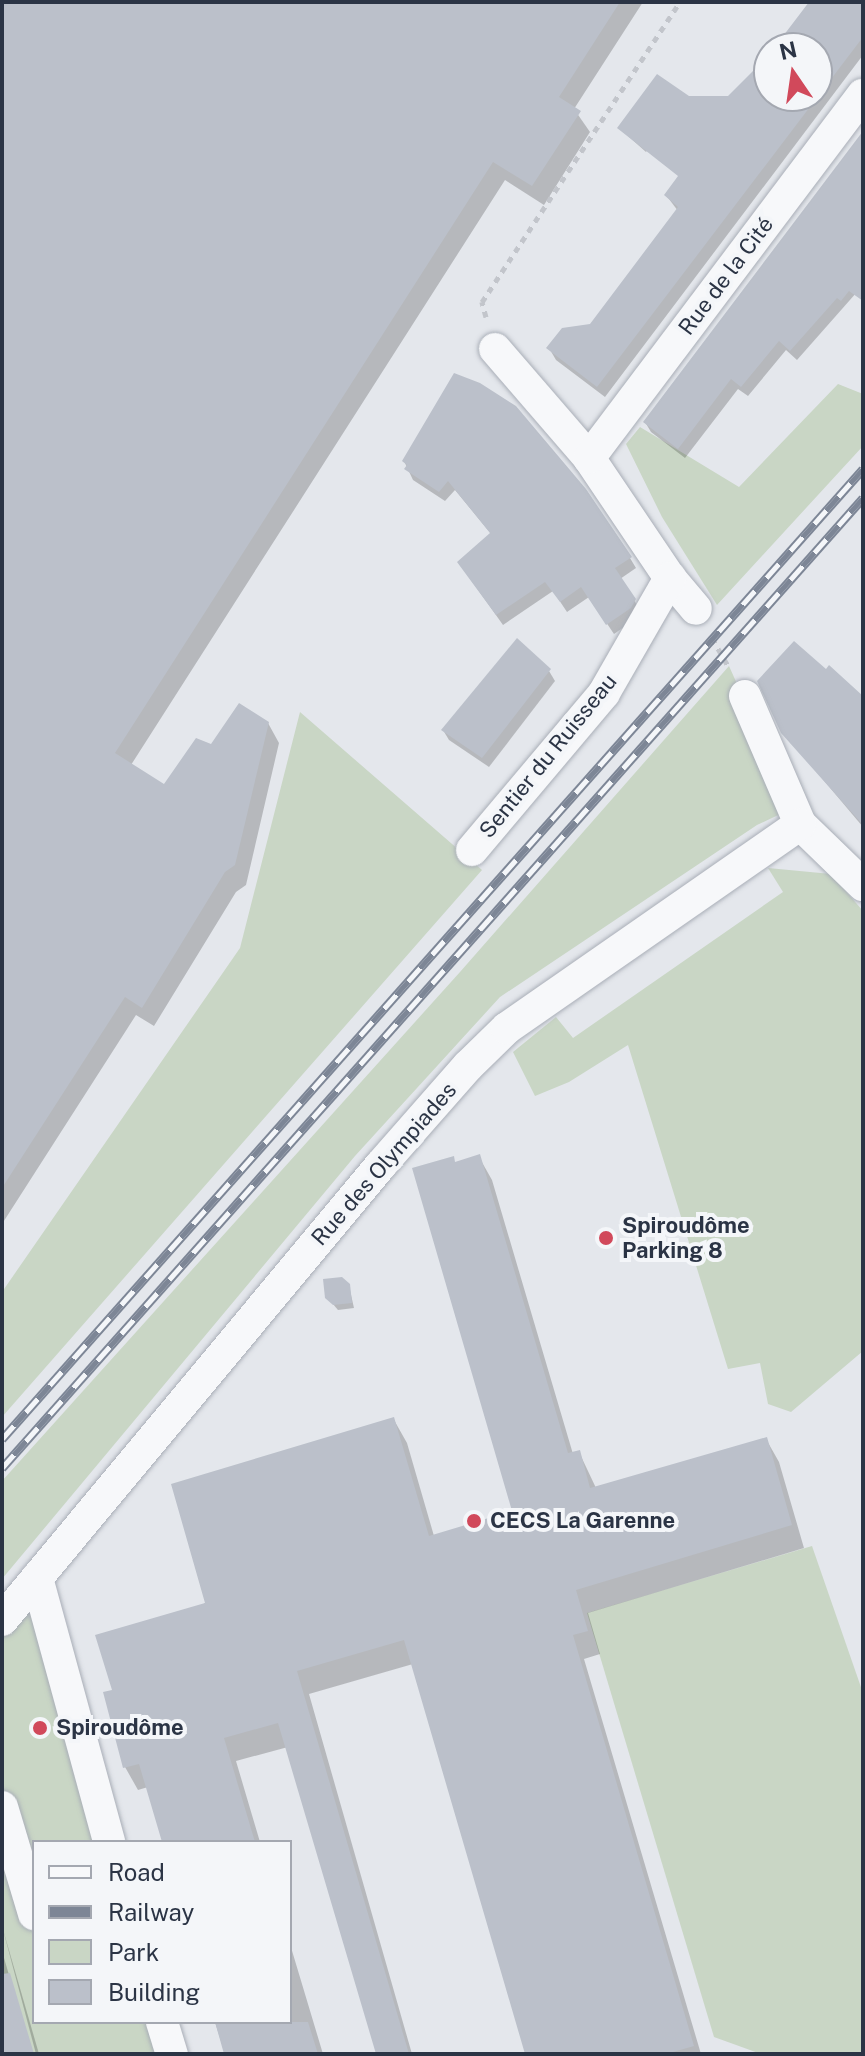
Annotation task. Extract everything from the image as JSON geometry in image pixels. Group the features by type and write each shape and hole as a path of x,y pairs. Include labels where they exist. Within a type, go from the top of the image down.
{"street":[{"name":"Rue de la Cité","path":"589,458 863,95"},
{"path":"495,349 589,458 670,578 696,609"},
{"name":"Sentier du Ruisseau","path":"472,850 604,693 670,578"},
{"path":"745,696 800,824 863,885"},
{"name":"Rue des Olympiades","path":"2,1620 380,1166 468,1066 507,1028 800,824"},
{"path":"37,1578 108,1840"},
{"path":"2,1807 32,1907"},
{"path":"163,2024 172,2054"}],"path":[{"path":"495,349 482,302 680,2"},
{"path":"696,609 745,696"}],"green space":[{"path":"838,384 863,394 863,446 717,605 662,517 626,444 640,427 739,487"},
{"path":"729,666 793,808 757,825 500,997 355,1156 2,1579 2,1481 460,972"},
{"path":"300,712 482,870 2,1417 2,1292 240,948"},
{"path":"768,868 831,874 863,911 863,1351 791,1412 768,1404 760,1363 728,1369 628,1045 569,1082 535,1096 513,1052 556,1017 573,1038 783,892"},
{"path":"812,1546 863,1693 863,2054 761,2054 714,2037 587,1613"},
{"name":"Spiroudôme","path":"37,1578 108,1840 32,1840 32,2024 154,2024 161,2054 2,2054 2,1614"}],"building":[{"path":"2,2 620,2 559,97 581,111 532,186 493,162 115,753 164,784 196,738 211,744 239,703 269,722 235,865 225,872 142,1008 125,997 2,1188"},
{"path":"809,2 863,2 863,37 833,76 833,32 786,32"},
{"path":"753,71 753,112 806,112 597,387 546,348 562,328 590,324 678,207 664,195 678,176 617,128 657,74 689,96 728,96"},
{"path":"863,131 863,301 849,291 841,301 837,298 790,351 779,341 741,387 731,379 678,449 643,422"},
{"path":"454,373 480,383 516,406 586,489 632,557 615,568 636,599 631,608 606,625 581,587 560,602 545,582 496,615 457,562 490,533 448,481 439,492 404,469 407,465 402,461"},
{"path":"517,638 551,669 482,758 441,730"},
{"path":"794,641 826,669 829,665 863,696 863,825 781,733 757,681"},
{"path":"480,1154 568,1453 580,1450 590,1488 767,1437 792,1525 576,1590 588,1631 573,1635 694,2046 666,2054 525,2054 404,1640 297,1671 409,2054 376,2054 278,1723 224,1738 254,1840 161,1840 139,1764 123,1768 103,1692 112,1690 95,1635 205,1603 171,1484 394,1417 429,1536 512,1511 412,1168 454,1156 455,1162"},
{"path":"342,1277 350,1284 352,1303 333,1305 325,1298 323,1279"},
{"path":"10,1973 34,2054 2,2054 2,1974"},
{"path":"308,2022 318,2054 224,2054 216,2024"}],"railway":[{"path":"2,1439 863,469"},
{"path":"2,1468 863,498"}],"place":[{"name":"Spiroudôme Parking 8","path":"606,1238"},
{"name":"CECS La Garenne","path":"474,1521"},
{"name":"Spiroudôme","path":"40,1728"}]}
